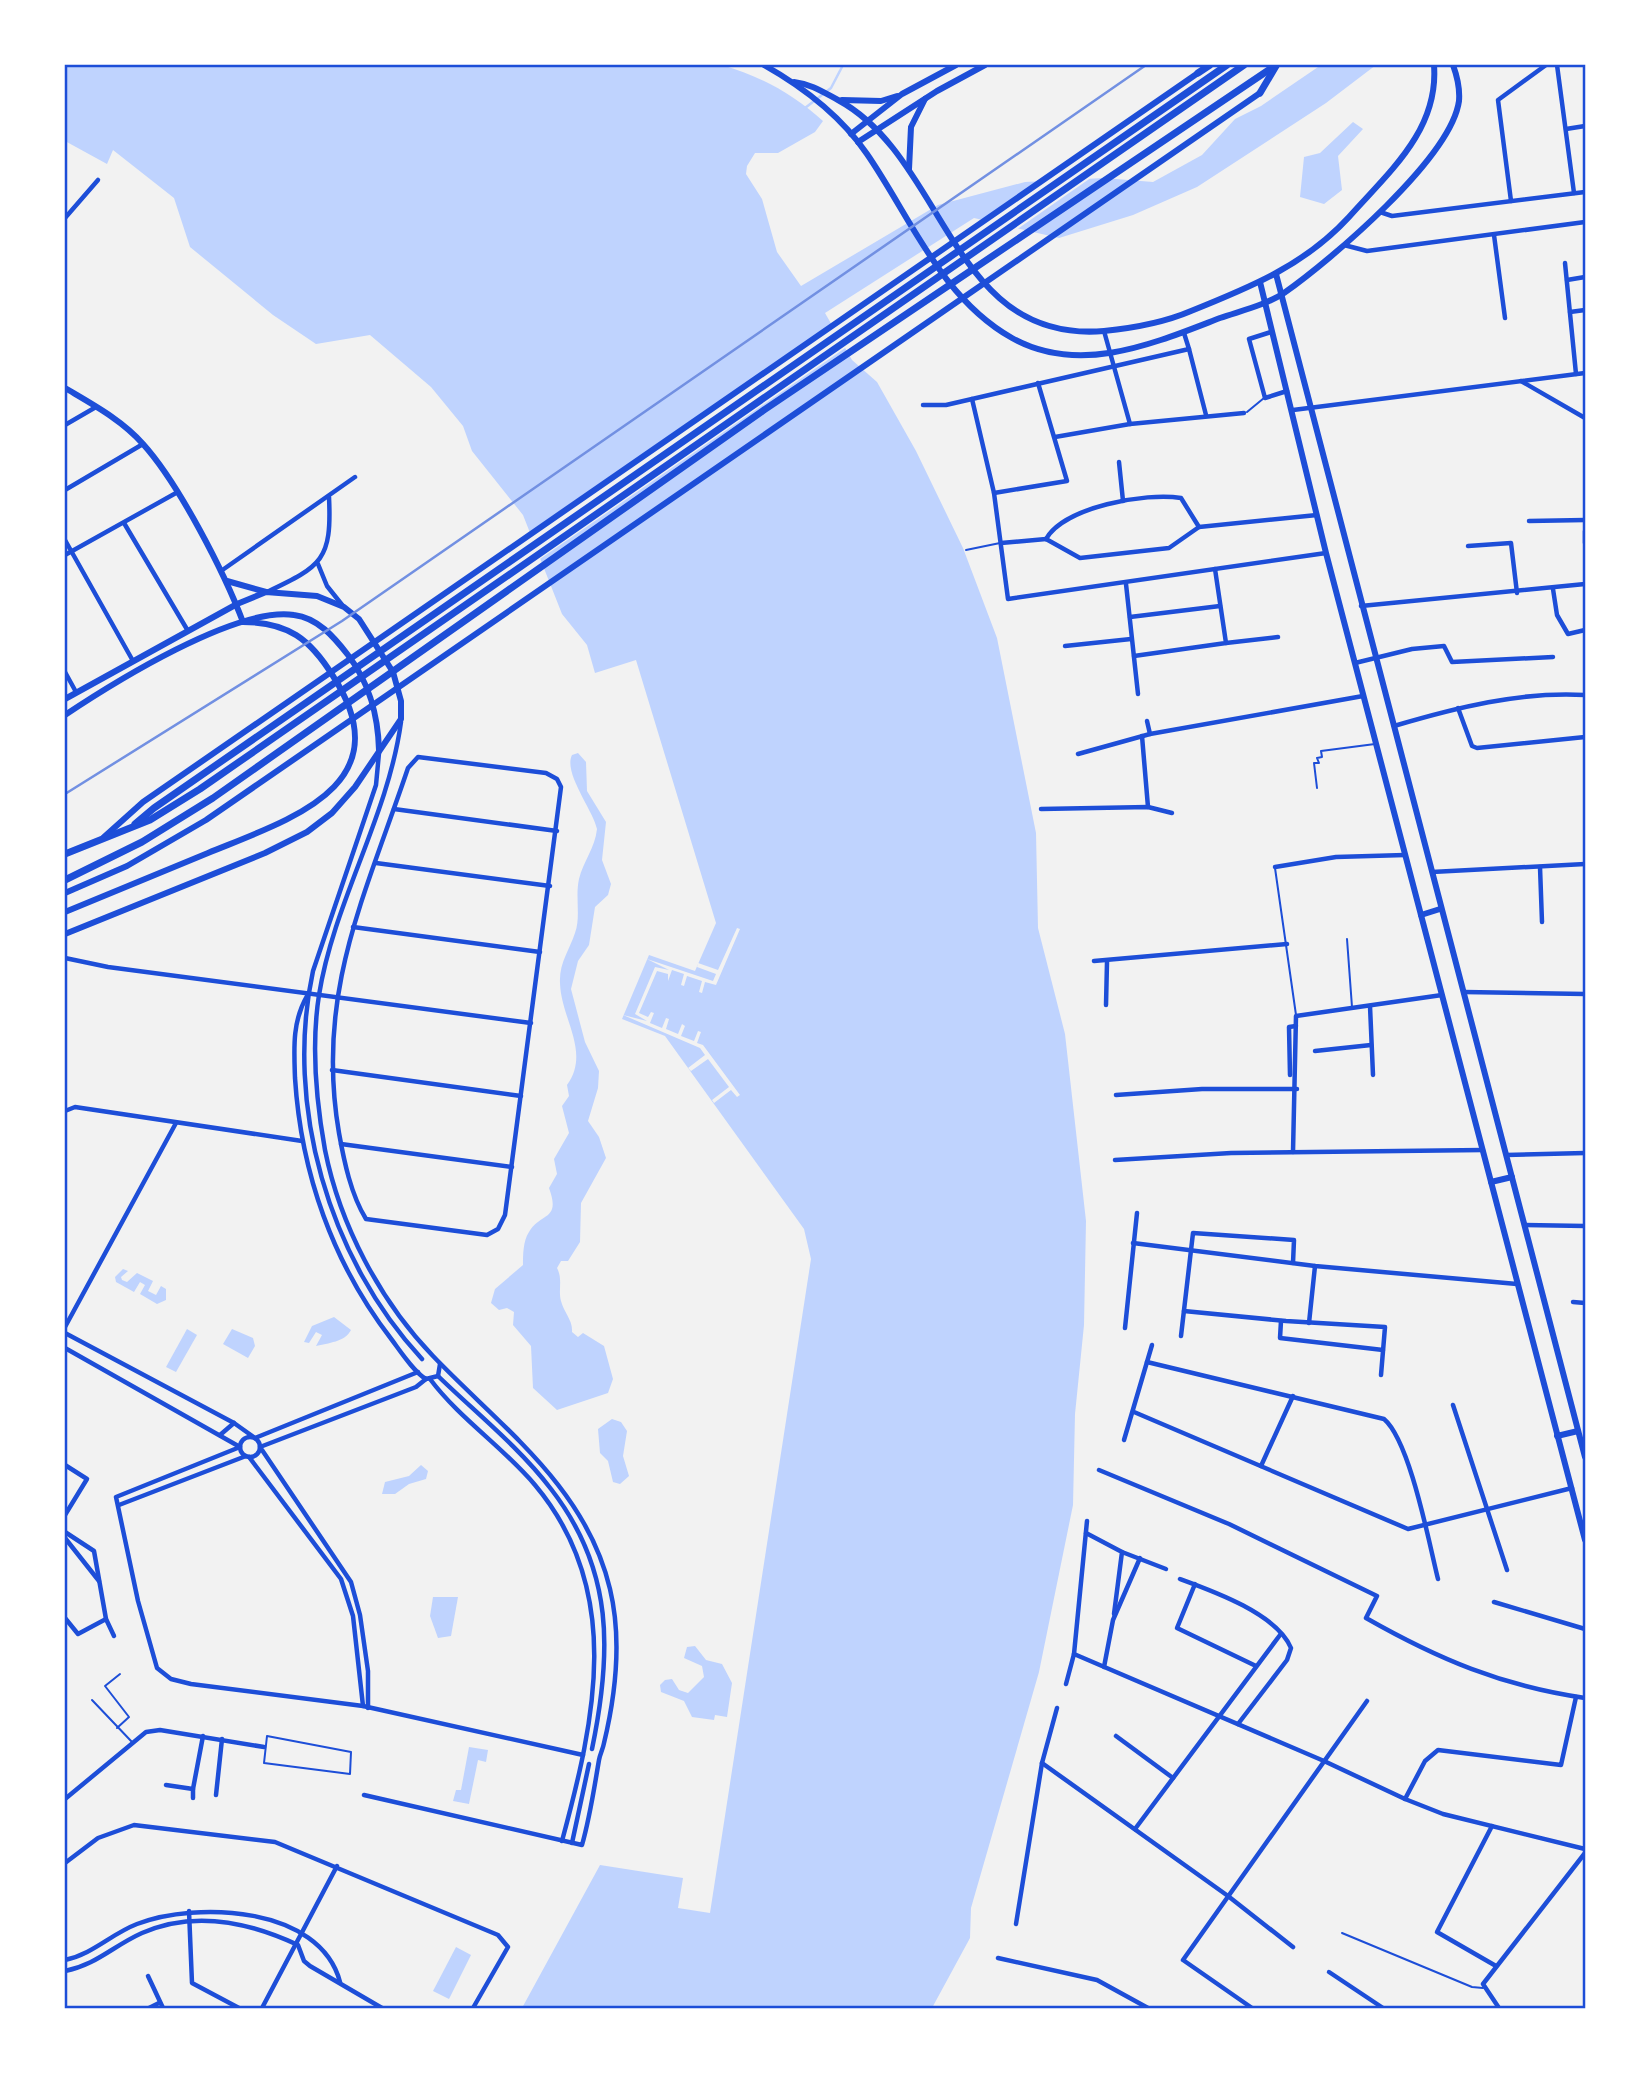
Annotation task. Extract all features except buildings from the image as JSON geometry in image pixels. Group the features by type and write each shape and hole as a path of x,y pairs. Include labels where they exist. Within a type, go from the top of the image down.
{"highway":[{"path":"1198,73 1210,65"},
{"path":"132,828 162,802 1227,65"},
{"path":"65,854 132,828 169,809 1244,65"},
{"path":"65,880 119,854 212,798 720,440 1276,65"},
{"path":"1260,93 1276,65"}],"main road":[{"path":"764,65 794,82 803,92 828,109 858,142 939,270 967,305 1015,339 1044,350 1081,356 1112,353 1184,333 1282,294 1380,212 1435,153 1450,127 1459,102 1453,65"},
{"path":"851,134 902,94 956,65"},
{"path":"858,142 926,98 985,65"},
{"path":"794,82 808,84 867,120 909,170 962,256 992,295 1025,316 1057,328 1085,332 1138,328 1178,317 1276,274 1326,241 1411,148 1431,102 1434,65"},
{"path":"102,840 129,813 158,792 1198,73"},
{"path":"65,894 127,866 206,820 1260,93"},
{"path":"835,99 853,102 881,101 902,94"},
{"path":"909,170 911,127 926,98"},
{"path":"1276,274 1585,1457"},
{"path":"1260,282 1326,553 1585,1540"},
{"path":"65,388 96,407 143,444 176,493 227,581 243,622"},
{"path":"65,934 265,853 307,832 344,800 401,719 401,701 393,672 359,620 344,607 317,596 266,592 227,581"},
{"path":"65,699 237,604 266,592"},
{"path":"65,715 171,653 243,622 273,615 293,615 314,622 333,637 352,661 368,691 378,725 379,752"},
{"path":"65,912 280,824 324,798 349,769 354,755 356,729 347,702 326,665 298,636 268,622 243,622"},
{"path":"1422,915 1440,909"},
{"path":"1491,1182 1512,1177"},
{"path":"1558,1436 1578,1430"}],"street":[{"path":"1511,201 1498,100 1546,65"},
{"path":"1557,65 1574,193"},
{"path":"1566,129 1585,126"},
{"path":"65,218 99,180"},
{"path":"1380,212 1392,216 1585,192"},
{"path":"1343,245 1367,251 1585,222"},
{"path":"1494,235 1505,318"},
{"path":"1565,263 1576,374"},
{"path":"1567,280 1585,277"},
{"path":"1570,312 1585,310"},
{"path":"1104,331 1130,425"},
{"path":"1271,332 1248,339 1265,398 1288,391"},
{"path":"1184,333 1206,415"},
{"path":"923,405 946,405 1189,349"},
{"path":"1293,410 1585,373"},
{"path":"1521,381 1585,418"},
{"path":"995,493 1066,481 1038,383"},
{"path":"972,399 995,493 1008,599 1326,553"},
{"path":"65,425 96,407"},
{"path":"1055,437 1244,412"},
{"path":"65,490 143,444"},
{"path":"1119,461 1123,501"},
{"path":"221,571 355,477"},
{"path":"65,555 176,493"},
{"path":"266,592 318,564 328,543 329,497"},
{"path":"1046,539 1052,529 1066,518 1123,501 1181,498 1199,527"},
{"path":"1001,543 1046,539 1080,558 1168,548 1199,527 1317,515"},
{"path":"1529,521 1585,520"},
{"path":"124,523 188,631"},
{"path":"1585,531 1585,543"},
{"path":"65,540 133,661"},
{"path":"1468,546 1511,543 1517,593"},
{"path":"318,564 327,586 344,607"},
{"path":"1215,569 1226,643"},
{"path":"1126,584 1138,695"},
{"path":"1361,606 1553,590 1585,584"},
{"path":"1553,590 1557,615 1568,634 1585,630"},
{"path":"1129,617 1220,606"},
{"path":"1134,656 1278,637"},
{"path":"1065,646 1131,639"},
{"path":"1355,663 1374,657 1444,646 1452,662 1553,657"},
{"path":"65,672 76,692"},
{"path":"1394,727 1458,708 1528,698 1585,695"},
{"path":"1078,754 1150,734 1363,696"},
{"path":"1458,708 1472,746 1477,748 1585,737"},
{"path":"364,1795 582,1845 594,1798 599,1758 610,1710 617,1649 611,1591 596,1545 578,1509 548,1471 434,1358 377,1282 339,1198 326,1152 318,1107 315,1051 319,996 332,941 392,769 401,719"},
{"path":"1147,721 1150,734"},
{"path":"1142,736 1148,807"},
{"path":"379,752 376,785 322,937 308,995 307,1094 311,1130 324,1182 342,1235 388,1317 422,1359"},
{"path":"423,757 546,773 557,779 562,792 505,1219 498,1229 481,1235 366,1219 341,1144 332,1070 335,998 353,927 394,809 414,759 423,757"},
{"path":"1041,809 1148,807 1172,813"},
{"path":"394,809 557,831"},
{"path":"1275,867 1336,857 1405,855"},
{"path":"376,863 550,886"},
{"path":"1431,872 1585,864"},
{"path":"1540,867 1542,922"},
{"path":"353,927 540,952"},
{"path":"1094,961 1107,962 1287,944"},
{"path":"65,958 308,995 531,1023"},
{"path":"1107,962 1107,1005"},
{"path":"1463,992 1585,994"},
{"path":"308,995 297,1014 295,1048 302,1141 324,1218 350,1276 388,1336 418,1371 532,1482 565,1528 580,1561 591,1599 596,1641 583,1755 562,1841"},
{"path":"1293,1152 1297,1089 1296,1016 1442,995"},
{"path":"1370,1005 1373,1075"},
{"path":"1290,1075 1289,1027 1296,1026"},
{"path":"1315,1051 1371,1045"},
{"path":"332,1070 521,1096"},
{"path":"1116,1095 1202,1089 1297,1089"},
{"path":"65,1111 75,1107 302,1141"},
{"path":"65,1327 176,1123"},
{"path":"341,1144 512,1167"},
{"path":"1115,1160 1293,1152 1483,1150"},
{"path":"1506,1154 1585,1153"},
{"path":"1125,1328 1137,1213"},
{"path":"1525,1225 1585,1226"},
{"path":"1181,1336 1192,1233 1294,1240 1293,1263"},
{"path":"1133,1242 1315,1266 1517,1284"},
{"path":"1309,1323 1315,1266"},
{"path":"1573,1302 1585,1303"},
{"path":"1184,1311 1281,1321 1385,1327 1381,1375"},
{"path":"1281,1321 1280,1339 1383,1350"},
{"path":"65,1334 234,1423 255,1438 351,1582 360,1615 368,1671 365,1707"},
{"path":"1124,1440 1152,1345"},
{"path":"65,1348 240,1447 341,1579 353,1616 365,1707"},
{"path":"422,1359 434,1358"},
{"path":"422,1359 418,1371 255,1438 244,1438 240,1447 116,1497 138,1601 157,1668 171,1679 191,1684 365,1707 583,1755 589,1764 572,1843"},
{"path":"1147,1362 1373,1415 1392,1426 1404,1452 1437,1579"},
{"path":"439,1363 438,1376 542,1478 575,1523 584,1542 599,1588 606,1646 592,1749 583,1755"},
{"path":"260,1447 438,1376"},
{"path":"1261,1466 1293,1396"},
{"path":"1453,1405 1507,1570"},
{"path":"1133,1412 1408,1529 1572,1488"},
{"path":"220,1435 234,1423"},
{"path":"119,1505 258,1453 260,1447"},
{"path":"65,1465 87,1479 65,1515"},
{"path":"1099,1470 1229,1524 1377,1596 1366,1618 1422,1650 1516,1686 1585,1699"},
{"path":"1066,1684 1073,1654 1087,1521"},
{"path":"65,1532 94,1551 106,1619 114,1636"},
{"path":"1086,1534 1166,1569"},
{"path":"65,1538 100,1582"},
{"path":"1104,1667 1122,1552"},
{"path":"1113,1620 1140,1558"},
{"path":"1180,1578 1231,1598 1266,1620 1288,1640 1292,1648 1287,1660 1238,1724"},
{"path":"1195,1584 1177,1628 1256,1666"},
{"path":"1494,1602 1585,1629"},
{"path":"65,1618 79,1634 106,1619"},
{"path":"1135,1829 1280,1635"},
{"path":"1073,1654 1324,1761 1405,1799 1585,1851 1496,1966 1484,1986 1499,2008"},
{"path":"1405,1799 1424,1761 1437,1749 1560,1765 1576,1697"},
{"path":"1252,2008 1183,1960 1367,1701"},
{"path":"1016,1924 1042,1763 1057,1708"},
{"path":"65,1799 146,1732 160,1730 264,1748"},
{"path":"193,1798 202,1736"},
{"path":"1116,1737 1173,1778"},
{"path":"216,1795 222,1739"},
{"path":"592,1749 597,1751 599,1758"},
{"path":"589,1764 599,1758"},
{"path":"1042,1763 1228,1896 1293,1947"},
{"path":"166,1785 193,1789"},
{"path":"65,1863 121,1827 147,1825 275,1842 494,1932 508,1947 473,2008"},
{"path":"1492,1826 1437,1932 1496,1966"},
{"path":"262,2008 298,1945 337,1866"},
{"path":"189,1911 192,1983 239,2008"},
{"path":"65,1960 82,1956 135,1925 189,1911 250,1914 303,1935 326,1956 340,1983"},
{"path":"65,1970 85,1967 142,1933 190,1921 226,1921 298,1945 304,1961 382,2008"},
{"path":"111,1939 116,1947"},
{"path":"998,1958 1097,1980 1148,2008"},
{"path":"1329,1972 1383,2008"},
{"path":"148,1976 161,2006 149,2008"}],"lane":[{"path":"1244,412 1265,398"},
{"path":"967,550 1001,543"},
{"path":"1317,788 1314,763 1319,763 1317,758 1322,757 1321,751 1376,744"},
{"path":"1275,867 1296,1016"},
{"path":"1347,940 1352,1008"},
{"path":"117,1728 129,1717 105,1686 120,1674"},
{"path":"92,1700 132,1743"},
{"path":"267,1736 351,1752 349,1774 264,1763 264,1748 267,1736"},
{"path":"1342,1933 1472,1987 1484,1986"}],"water":[{"path":"65,65 722,65 776,87 823,121 815,132 778,153 755,153 747,166 746,174 762,199 777,252 801,286 938,205 1025,182 1104,178 1153,182 1202,155 1235,119 1261,106 1321,65 1376,65 1326,103 1197,187 1133,215 1059,238 974,218 825,313 852,360 877,382 916,451 963,548 997,638 1036,833 1038,928 1065,1034 1086,1221 1084,1325 1075,1414 1073,1505 1039,1672 971,1908 970,1938 932,2008 522,2008 600,1865 683,1878 678,1908 710,1913 811,1259 804,1229 665,1036 622,1019 649,955 695,971 716,923 636,660 595,673 587,645 562,614 523,515 472,451 463,426 431,387 370,335 316,344 273,315 190,247 174,198 113,150 107,164 65,141"},
{"path":"1353,122 1363,129 1338,156 1342,190 1324,204 1300,197 1304,157 1320,153"},
{"path":"578,753 586,762 587,791 606,822 602,860 611,884 608,895 595,907 589,945 578,961 571,989 585,1042 599,1071 598,1088 588,1121 599,1137 606,1158 581,1203 580,1242 568,1261 561,1261 557,1268 561,1301 572,1332 578,1337 583,1333 604,1346 613,1379 608,1393 557,1410 533,1388 531,1346 513,1325 514,1312 507,1308 499,1310 491,1303 495,1289 523,1265 524,1244 529,1232 551,1211 553,1206 549,1188 557,1174 554,1159 569,1133 562,1106 569,1096 567,1085 574,1073 576,1048 562,996 560,976 577,927 579,879 597,829 575,781 570,763 572,755"},
{"path":"123,1269 128,1271 121,1277 122,1280 127,1282 137,1273 153,1281 148,1291 156,1295 161,1286 166,1289 166,1300 157,1304 140,1294 145,1285 140,1282 134,1292 116,1282 115,1277"},
{"path":"334,1317 351,1330 345,1337 316,1346 322,1335 316,1332 309,1343 304,1342 312,1326"},
{"path":"187,1329 197,1335 176,1372 166,1367"},
{"path":"232,1329 253,1338 255,1346 248,1358 223,1344"},
{"path":"612,1419 621,1422 627,1431 623,1456 629,1476 620,1484 613,1482 608,1461 600,1453 598,1429"},
{"path":"421,1465 428,1471 426,1479 409,1484 395,1494 382,1494 385,1482 409,1476"},
{"path":"433,1597 458,1597 451,1636 438,1638 430,1616"},
{"path":"695,1646 706,1660 722,1664 732,1683 727,1717 715,1715 714,1720 692,1717 684,1701 661,1692 660,1685 665,1680 672,1679 679,1690 688,1693 704,1677 702,1666 684,1658 687,1647"},
{"path":"469,1747 488,1750 486,1762 478,1760 469,1804 453,1801 456,1790 461,1790"},
{"path":"456,1947 471,1955 449,1999 433,1991"}],"pier":[{"path":"1095,175 1016,230 978,222 1042,178"},
{"path":"834,322 848,346 537,561 526,534"},
{"path":"737,928 740,929 716,985 705,982 702,993 699,992 702,981 687,976 684,986 681,985 684,974 672,970 668,981 668,974 657,971 639,1013 648,1017 651,1012 654,1013 650,1023 662,1028 666,1018 669,1019 666,1029 678,1034 682,1024 685,1026 681,1036 694,1041 698,1031 701,1032 697,1043 703,1045 740,1095 737,1097 731,1090 714,1103 712,1100 729,1087 708,1059 691,1071 688,1068 705,1055 700,1048 623,1015 647,1021 635,1014 655,967 669,970 647,959 713,981 716,974 697,967 698,963 718,970"}],"waterway":[{"path":"805,108 831,88 843,65"}],"railway":[{"path":"65,794 342,621 1146,65"}]}
